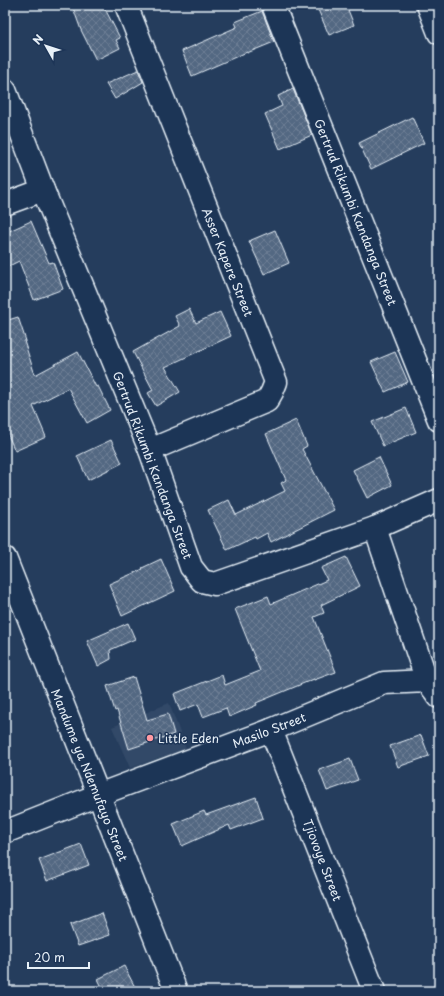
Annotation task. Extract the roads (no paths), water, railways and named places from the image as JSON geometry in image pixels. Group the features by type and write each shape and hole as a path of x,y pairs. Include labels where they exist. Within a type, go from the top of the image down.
{"street":[{"name":"Asser Kapere Street","path":"126,5 276,382 267,401 150,450"},
{"name":"Gertrud Rikumbi Kandanga Street","path":"273,5 439,420"},
{"path":"428,5 439,33"},
{"name":"Gertrud Rikumbi Kandanga Street","path":"5,90 43,190 150,450 191,567 202,581 215,584 375,528 439,500"},
{"path":"5,204 43,190"},
{"path":"375,528 433,689"},
{"name":"Mandume ya Ndemufayo Street","path":"5,558 176,991"},
{"name":"Masilo Street","path":"5,832 98,794 271,730 384,683 433,689"},
{"name":"Tjiovoye Street","path":"271,730 374,991"}],"place":[{"name":"Little Eden","path":"150,738"}]}
